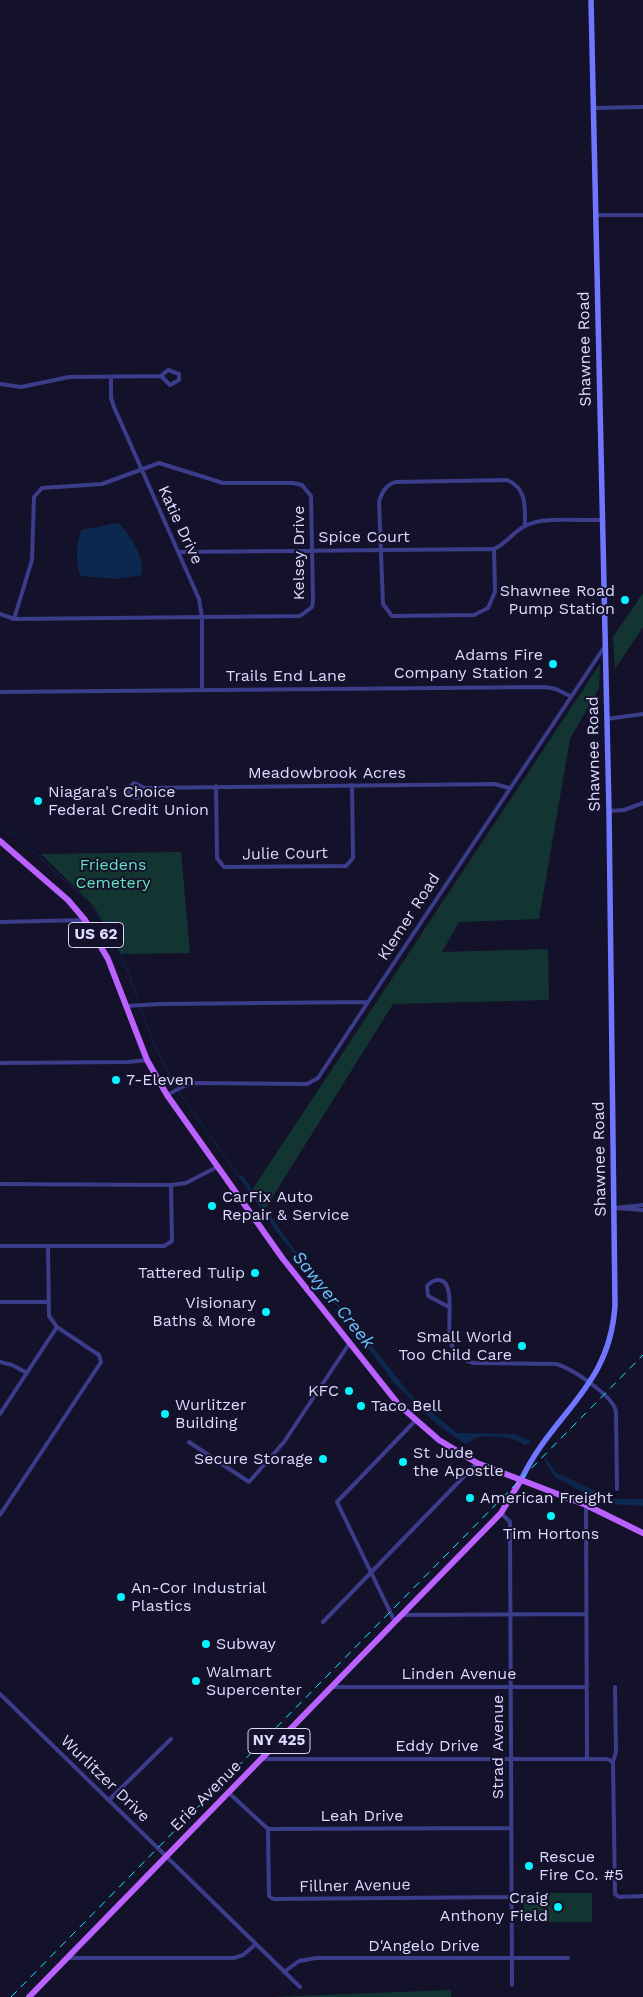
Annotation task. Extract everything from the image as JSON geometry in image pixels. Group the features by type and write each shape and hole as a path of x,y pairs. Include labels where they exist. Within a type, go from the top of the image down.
{"main road":[{"name":"Shawnee Road","path":"521,1480 542,1442 590,1384 607,1352 614,1319 609,811 591,0"},
{"name":"US 62","path":"0,841 68,900 85,920 108,959 147,1060 167,1095 287,1266 392,1397 414,1421 449,1447 477,1463 586,1505 643,1533"},
{"name":"Erie Avenue","path":"29,1997 501,1513 521,1480"}],"street":[{"path":"594,108 643,107"},
{"path":"596,215 643,215"},
{"path":"0,384 30,386 69,377 161,376 168,370 179,374 179,380 170,386 161,376"},
{"name":"Katie Drive","path":"111,377 111,398 140,469 199,599 202,618 202,690"},
{"name":"Kelsey Drive","path":"0,614 14,619 300,616 312,607 313,600 311,496 302,485 293,483 223,483 159,463 102,484 49,487 38,492 34,497 32,560 14,619"},
{"path":"525,526 525,499 516,484 507,480 395,482 387,485 380,501 383,604 392,616 474,615 488,608 495,592 494,549 502,546 525,526 542,521 603,520"},
{"name":"Spice Court","path":"179,552 312,549 494,549"},
{"name":"Klemer Road","path":"167,1095 193,1083 307,1084 318,1078 606,644"},
{"name":"Trails End Lane","path":"0,692 545,687 556,689 570,696"},
{"path":"607,718 643,714"},
{"name":"Meadowbrook Acres","path":"145,788 140,796 136,798 130,795 129,788 134,783 145,788 494,784 510,788"},
{"name":"Julie Court","path":"216,786 216,858 224,867 346,866 353,858 352,785"},
{"path":"609,811 624,810 643,803"},
{"path":"0,922 85,920"},
{"path":"126,1006 368,1002"},
{"path":"0,1063 128,1062 147,1060"},
{"path":"0,1184 171,1185 186,1183 218,1167"},
{"path":"0,1246 164,1246 172,1241 171,1185"},
{"path":"614,1208 643,1205"},
{"path":"614,1208 643,1210"},
{"path":"0,1515 101,1362 99,1355 57,1327 49,1316 47,1302 48,1246"},
{"path":"449,1307 428,1296 428,1286 431,1282 437,1279 443,1281 448,1287 451,1345 464,1360 474,1363 556,1364 567,1368 612,1400 615,1406 617,1489"},
{"path":"0,1302 47,1302"},
{"path":"0,1414 57,1327"},
{"path":"189,1442 249,1482 284,1442 349,1344"},
{"path":"0,1362 12,1365 27,1373"},
{"path":"395,1622 337,1502 414,1421"},
{"path":"323,1622 477,1463"},
{"path":"586,1505 587,1759"},
{"name":"Strad Avenue","path":"501,1513 510,1522 512,1985"},
{"path":"402,1615 586,1614"},
{"name":"Linden Avenue","path":"331,1687 586,1687"},
{"path":"615,1687 616,1752 613,1762 615,1894 619,1897 643,1896"},
{"name":"Wurlitzer Drive","path":"0,1694 300,1987"},
{"path":"109,1800 171,1739"},
{"name":"Eddy Drive","path":"261,1759 607,1759 613,1762"},
{"path":"229,1793 268,1829"},
{"name":"Leah Drive","path":"268,1829 510,1828"},
{"name":"Fillner Avenue","path":"268,1829 269,1896 274,1899 511,1897"},
{"path":"66,1958 234,1958 243,1955 256,1944"},
{"name":"D'Angelo Drive","path":"284,1972 299,1961 316,1958 568,1958"}],"green space":[{"path":"643,593 643,627 615,669 613,637"},
{"path":"600,664 599,688 570,739 539,919 459,922 442,952 548,949 549,1000 393,1004 265,1209 252,1190"},
{"name":"Friedens Cemetery","path":"181,852 190,953 121,954 94,906 41,854"},
{"name":"Craig Anthony Field","path":"524,1893 592,1893 592,1922 524,1922"},
{"path":"451,1990 451,1997 272,1997"}],"water":[{"path":"116,523 120,524 128,534 136,548 142,562 141,575 117,579 81,576 77,553 78,540 82,530"},
{"path":"242,1175 293,1248 411,1395 457,1433 514,1434 531,1441 531,1443 524,1445 509,1438 487,1436 473,1439 465,1444 438,1425 394,1383 338,1307 276,1231 239,1177"},
{"path":"546,1458 555,1472 612,1499 643,1499 643,1506 612,1504 579,1490 555,1477 544,1460"}],"waterway":[{"name":"Sawyer Creek","path":"5,826 86,900"},
{"name":"Sawyer Creek","path":"89,903 105,925 118,950 138,1001"},
{"name":"Sawyer Creek","path":"141,1009 155,1046 176,1087"},
{"name":"Sawyer Creek","path":"179,1092 239,1177"}],"railway":[{"path":"11,1997 643,1355"}],"place":[{"name":"Shawnee Road Pump Station","path":"625,600"},
{"name":"Adams Fire Company Station 2","path":"553,664"},
{"name":"Niagara's Choice Federal Credit Union","path":"38,801"},
{"name":"7-Eleven","path":"116,1080"},
{"name":"CarFix Auto Repair & Service","path":"212,1206"},
{"name":"Tattered Tulip","path":"255,1273"},
{"name":"Visionary Baths & More","path":"266,1312"},
{"name":"Small World Too Child Care","path":"522,1346"},
{"name":"KFC","path":"349,1391"},
{"name":"Taco Bell","path":"361,1406"},
{"name":"Wurlitzer Building","path":"165,1414"},
{"name":"Secure Storage","path":"323,1459"},
{"name":"St Jude the Apostle","path":"403,1462"},
{"name":"American Freight","path":"470,1498"},
{"name":"Tim Hortons","path":"551,1516"},
{"name":"An-Cor Industrial Plastics","path":"121,1597"},
{"name":"Subway","path":"206,1644"},
{"name":"Walmart Supercenter","path":"196,1681"},
{"name":"Rescue Fire Co. #5","path":"529,1866"},
{"name":"Craig Anthony Field","path":"558,1907"}]}
